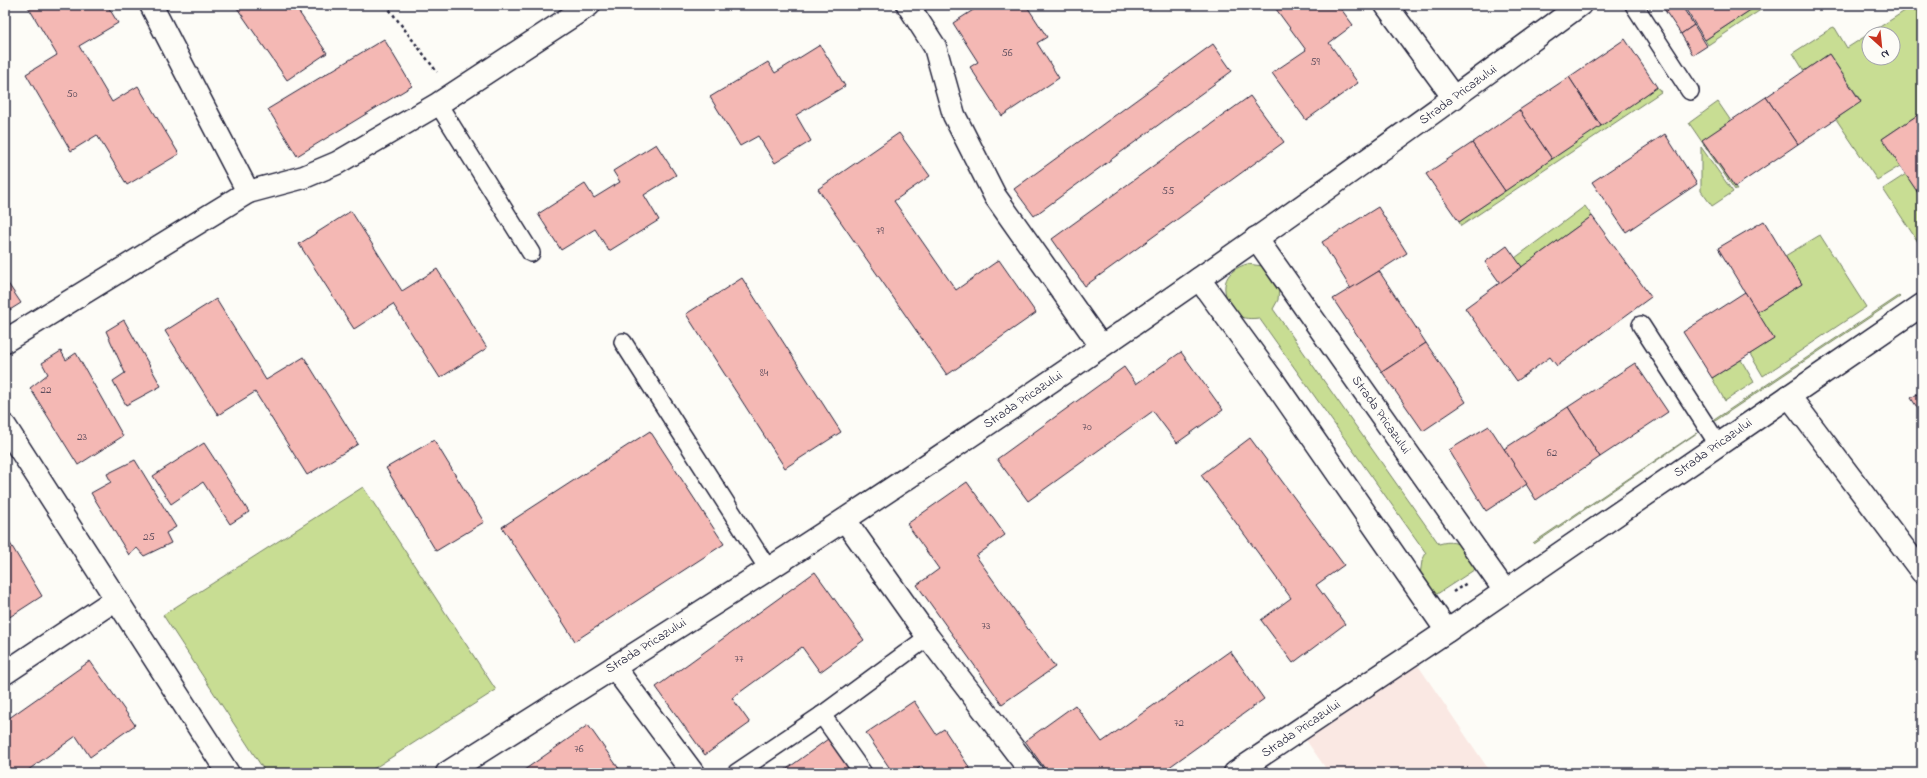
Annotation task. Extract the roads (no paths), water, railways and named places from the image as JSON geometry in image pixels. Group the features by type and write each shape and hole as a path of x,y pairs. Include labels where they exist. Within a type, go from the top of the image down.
{"street":[{"path":"151,5 248,192"},
{"path":"5,341 248,192 304,177 337,163 446,99 588,5"},
{"path":"908,5 935,47 954,115 996,196 1102,346"},
{"path":"1386,5 1454,98"},
{"name":"Strada Pricazului","path":"447,773 845,520 1102,346 1454,98 1580,5"},
{"name":"Strada Pricazului","path":"1256,238 1505,591"},
{"path":"1199,278 1447,632"},
{"name":"Strada Pricazului","path":"1235,773 1447,632 1922,305"},
{"path":"1789,396 1922,572"},
{"path":"5,426 228,773"},
{"path":"845,520 928,637 1032,773"},
{"path":"5,673 116,599"},
{"path":"614,667 693,773"}],"lane":[{"path":"1634,5 1690,91"},
{"path":"446,99 531,253"},
{"path":"1641,325 1718,444"},
{"path":"623,342 768,569"},
{"path":"736,773 822,715 928,637"},
{"path":"822,715 863,773"}]}
